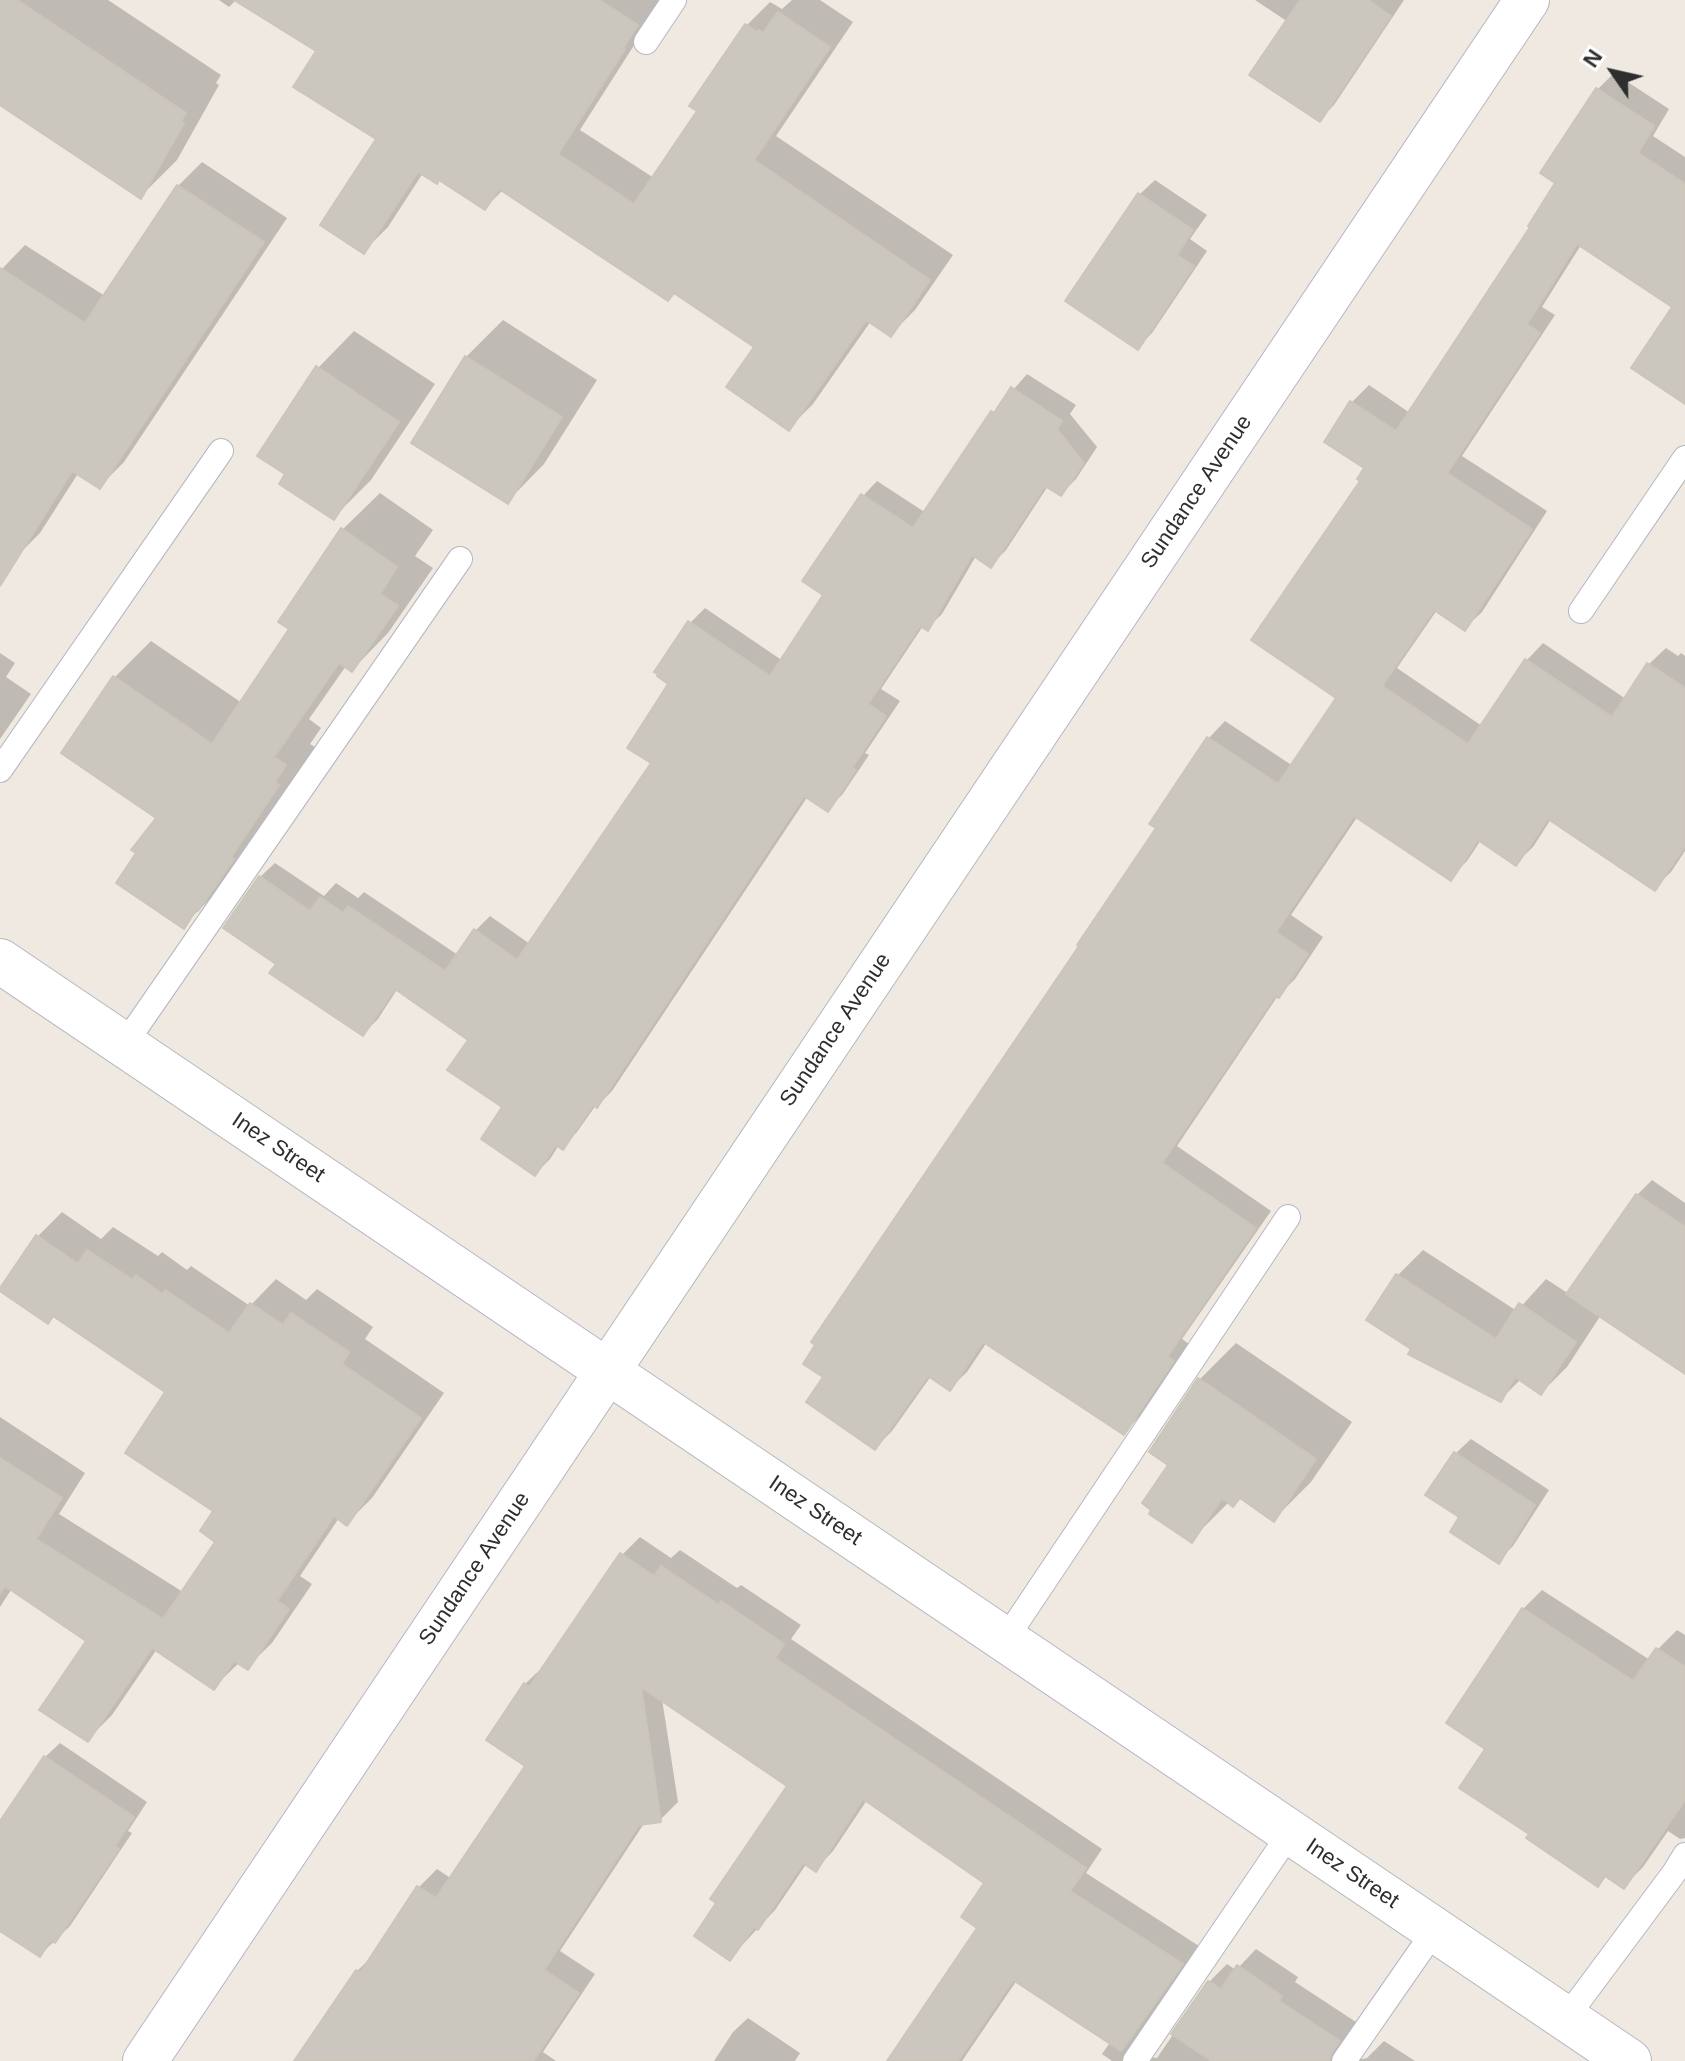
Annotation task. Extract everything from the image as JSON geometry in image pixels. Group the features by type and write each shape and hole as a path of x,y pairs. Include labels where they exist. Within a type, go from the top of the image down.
{"street":[{"name":"Sundance Avenue","path":"145,2061 1527,0"},
{"name":"Inez Street","path":"0,961 1629,2061"}],"lane":[{"path":"646,42 674,0"},
{"path":"0,770 221,451"},
{"path":"1581,611 1685,458"},
{"path":"124,1045 460,559"},
{"path":"1005,1640 1288,1217"},
{"path":"1135,2061 1290,1833"},
{"path":"1566,2018 1685,1855"},
{"path":"1344,2061 1435,1930"}],"building":[{"path":"0,0 17,0 186,113 181,121 184,123 141,199 0,105"},
{"path":"234,0 599,0 638,25 558,154 634,204 697,111 689,106 745,24 763,33 778,12 830,47 754,160 930,280 891,337 866,320 789,431 726,387 754,347 674,293 668,301 499,189 485,210 439,180 437,184 418,172 364,254 320,225 376,139 293,87 316,51"},
{"path":"1300,0 1368,0 1391,16 1320,122 1249,75"},
{"path":"1596,88 1654,126 1638,153 1685,184 1685,404 1631,368 1672,307 1577,244 1527,324 1540,333 1447,473 1532,529 1465,631 1434,610 1382,686 1468,744 1525,659 1612,717 1647,663 1685,688 1685,846 1655,891 1548,819 1516,866 1478,840 1451,881 1354,816 1276,932 1308,954 1279,998 1275,996 1162,1163 1256,1228 1167,1357 1174,1361 1124,1435 983,1342 950,1391 928,1376 875,1450 806,1402 823,1377 803,1364 815,1345 811,1342 1079,946 1156,828 1149,824 1207,737 1278,784 1336,698 1251,640 1360,481 1357,479 1364,468 1324,442 1350,401 1396,431 1530,227 1555,183 1540,173"},
{"path":"177,185 264,242 100,489 72,471 0,586 0,268 85,323"},
{"path":"1138,193 1193,230 1177,255 1194,266 1138,350 1065,301"},
{"path":"465,356 562,417 508,504 411,443"},
{"path":"316,366 399,422 334,520 279,484 285,474 257,456"},
{"path":"1011,387 1062,421 1057,429 1084,463 1061,496 1045,486 991,568 972,555 928,631 920,626 868,704 886,716 828,812 804,796 597,1108 593,1105 563,1150 556,1145 535,1176 481,1139 502,1107 447,1070 468,1040 395,989 363,1036 269,973 276,964 223,928 259,876 310,911 320,897 343,913 348,906 445,971 474,929 517,960 651,763 627,748 668,684 654,672 688,621 770,676 823,595 802,581 861,494 913,528 991,411 994,413"},
{"path":"341,528 397,567 380,594 398,606 352,672 339,663 274,757 286,765 275,782 279,785 231,857 234,859 184,929 116,883 136,853 131,850 156,818 61,753 113,676 212,744 289,629 278,622"},
{"path":"1636,1194 1685,1227 1685,1374 1566,1294"},
{"path":"36,1235 78,1264 87,1250 133,1280 136,1275 162,1294 165,1290 229,1333 250,1303 283,1325 291,1313 349,1352 342,1364 421,1418 347,1526 334,1516 277,1601 289,1609 248,1670 234,1661 214,1690 152,1648 88,1742 39,1710 86,1641 5,1586 0,1594 0,1458 62,1498 36,1539 163,1619 215,1542 200,1531 213,1511 125,1453 165,1392 53,1316 48,1324 0,1291"},
{"path":"1396,1274 1496,1339 1519,1303 1576,1342 1541,1395 1515,1377 1501,1402 1408,1354 1411,1349 1366,1320"},
{"path":"1198,1378 1316,1459 1274,1522 1240,1498 1233,1507 1222,1498 1192,1543 1149,1514 1151,1510 1142,1503 1168,1465 1149,1452"},
{"path":"1454,1452 1535,1505 1499,1564 1450,1532 1459,1517 1425,1495"},
{"path":"620,1553 654,1576 661,1566 719,1605 721,1601 784,1644 775,1658 1086,1868 1070,1891 1183,1964 1121,2051 1013,1980 958,2061 887,2061 977,1928 961,1917 984,1883 863,1799 816,1872 803,1863 758,1930 754,1927 730,1961 694,1936 716,1903 710,1899 787,1786 641,1687 661,1822 639,1825 544,1970 579,1993 533,2061 294,2061 356,1970 360,1973 417,1886 436,1898 525,1766 486,1740 524,1683 529,1687"},
{"path":"1522,1608 1633,1681 1656,1648 1685,1667 1685,1800 1624,1889 1605,1876 1598,1887 1526,1838 1529,1834 1459,1788 1485,1749 1446,1723"},
{"path":"44,1756 134,1817 115,1846 119,1849 55,1943 51,1940 40,1957 0,1931 0,1821"},
{"path":"1237,1965 1282,1996 1279,2001 1340,2041 1329,2061 1212,2061 1171,2034 1208,1981 1221,1989"}]}
